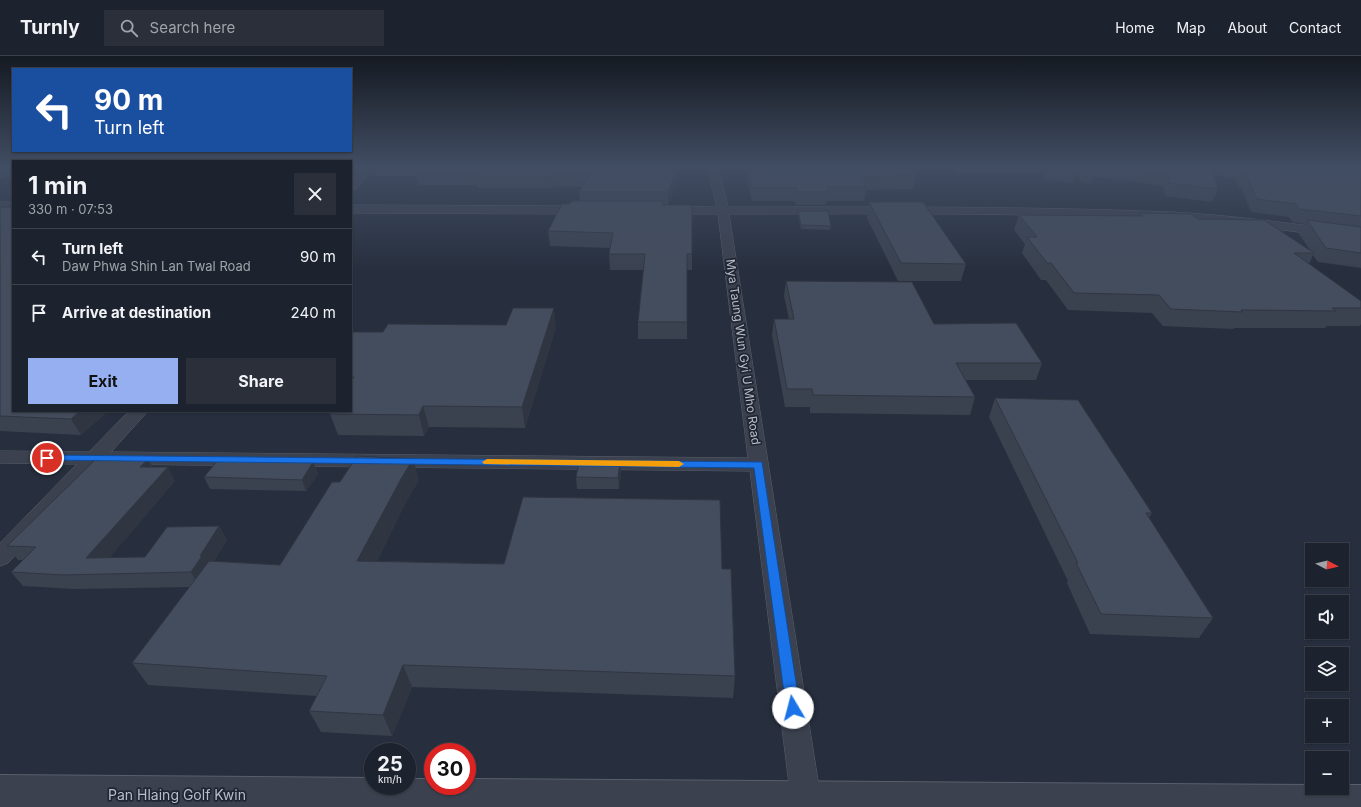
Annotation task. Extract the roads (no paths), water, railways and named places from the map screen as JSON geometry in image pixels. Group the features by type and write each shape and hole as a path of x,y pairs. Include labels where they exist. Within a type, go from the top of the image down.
{"street":[{"name":"Mya Taung Wun Gyi U Mho Road","path":"721,201 806,800"},
{"path":"0,206 12,206"},
{"path":"352,209 594,210"},
{"path":"655,210 994,210 1172,216 1234,221 1361,236"},
{"path":"0,557 138,412"},
{"path":"0,458 759,465"},
{"name":"Pan Hlaing Golf Kwin","path":"0,793 806,800 1361,802"}]}
